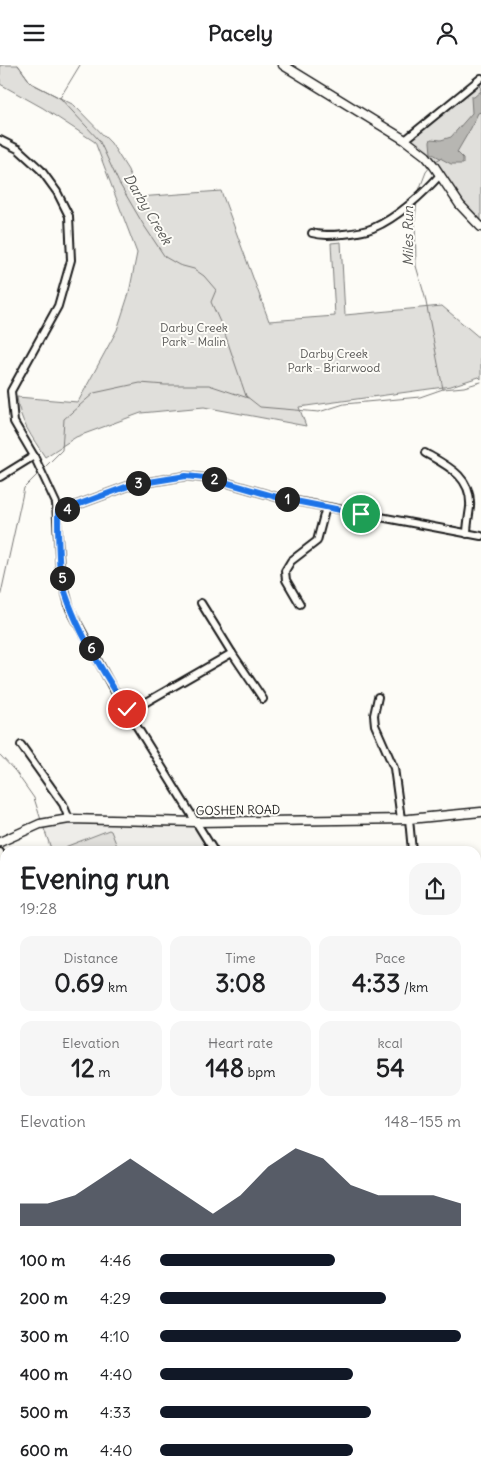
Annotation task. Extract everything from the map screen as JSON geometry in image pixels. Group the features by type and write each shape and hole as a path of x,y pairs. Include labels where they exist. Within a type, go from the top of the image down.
{"street":[{"path":"282,65 406,139 426,156 460,205 481,227"},
{"path":"406,139 481,78"},
{"path":"0,140 18,149 41,170 57,192 69,216 71,259 58,306 11,391 14,422 34,456 52,493 58,512 60,571 70,609 111,685 211,846"},
{"path":"312,233 321,236 336,235 358,233 373,228 389,219 427,189 440,175"},
{"path":"425,453 458,473 465,482 469,493 470,506 467,535"},
{"path":"0,477 34,456"},
{"path":"58,512 131,485 186,476 214,479 280,498 467,535 481,536"},
{"path":"300,604 286,580 286,571 290,561 317,541 326,507"},
{"path":"201,603 263,699"},
{"path":"129,712 232,653"},
{"path":"378,697 374,715 375,725 394,767 411,846"},
{"path":"21,745 63,804 69,819"},
{"name":"GOSHEN ROAD","path":"0,842 42,824 69,819 196,822 405,819 481,812"}],"shaded area":[{"path":"481,91 481,112 478,113 457,152 463,158 463,164 451,164 431,153 431,139 441,140 451,137 472,113 471,97 474,97"},
{"path":"55,821 196,822 211,846 48,846 43,823"}],"green space":[{"name":"Darby Creek Park - Malin","path":"0,65 18,65 31,83 74,105 111,143 128,170 138,197 221,191 269,321 335,316 331,243 341,242 345,315 442,306 481,339 481,379 479,377 451,386 299,407 306,426 204,407 141,413 76,437 45,457 23,421 17,397 78,402 117,330 129,293 137,253 95,142 43,108 0,84"},
{"path":"481,78 481,227 440,175 405,140"},
{"path":"109,830 117,846 68,846"}],"waterway":[{"name":"Darby Creek","path":"18,65 31,83 60,98 99,140 119,183 165,257 179,265 194,269 204,276 216,290 211,302 224,331 246,396 260,407 319,412 344,404 420,397 443,389 464,387 481,382"},
{"path":"60,98 80,65"},
{"name":"Miles Run","path":"480,83 481,90"},
{"name":"Miles Run","path":"434,162 441,158"},
{"name":"Miles Run","path":"418,193 426,172 430,167"},
{"name":"Miles Run","path":"417,202 415,218 416,266 425,297 443,389"},
{"path":"44,468 62,450 64,419 94,393 140,383 209,385 248,398"},
{"path":"0,598 24,488 39,473"},
{"path":"0,755 15,771 34,798 41,820"},
{"path":"43,826 50,846"}],"route":[{"path":"127,709 111,685 70,609 60,571 58,512 131,485 186,476 214,479 280,498 361,514"}],"park label":[{"name":"Darby Creek Park - Briarwood","path":"334,360"}]}
